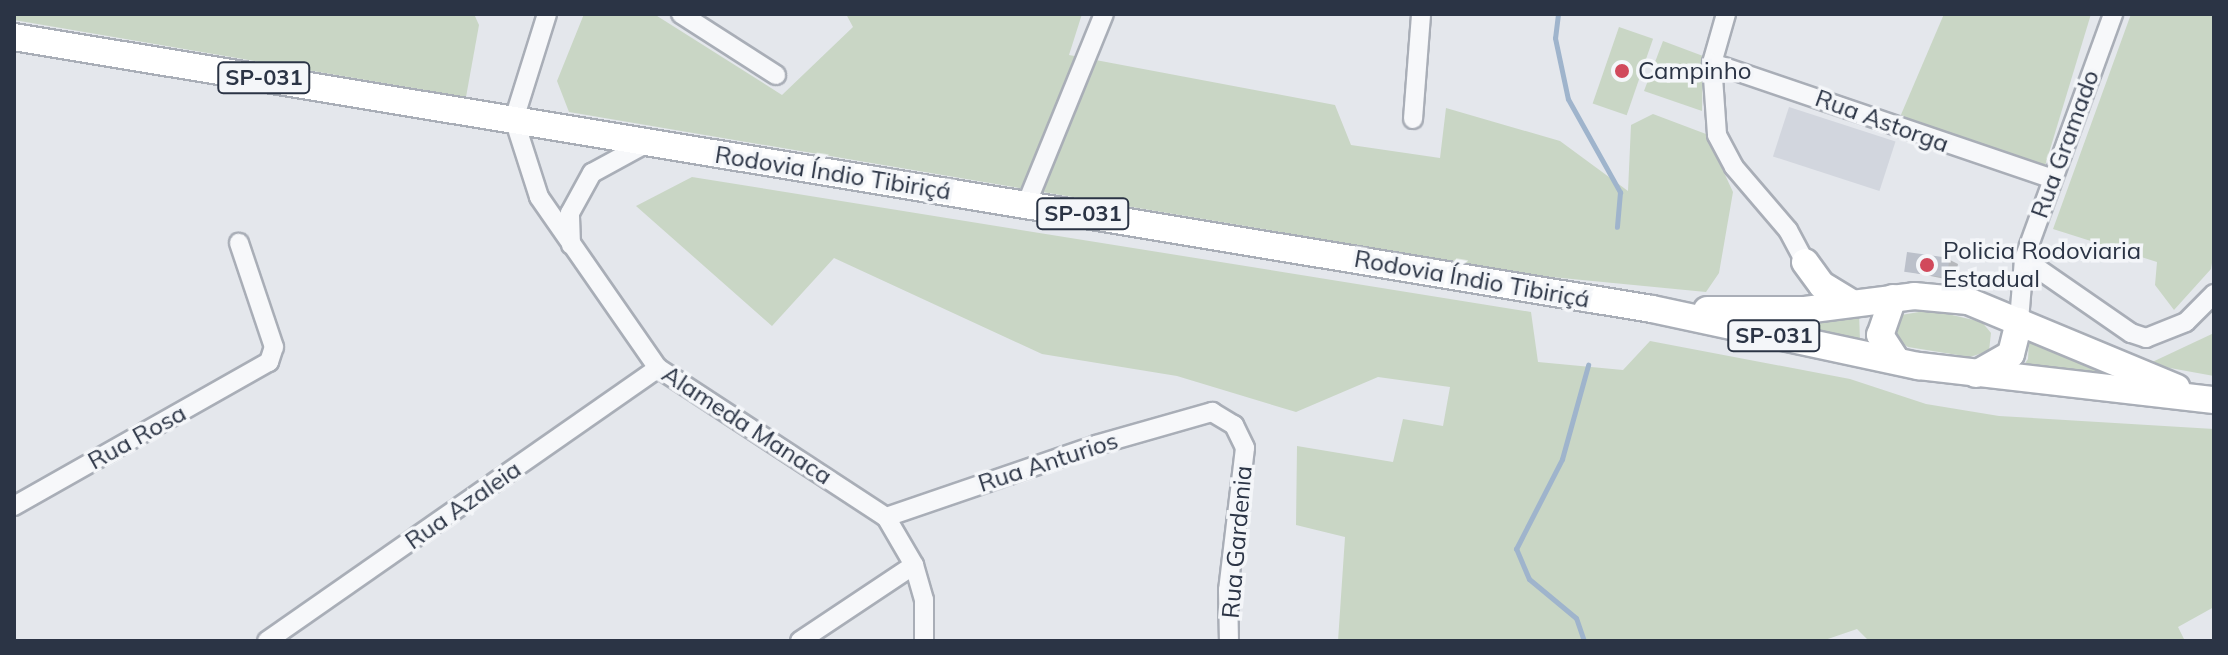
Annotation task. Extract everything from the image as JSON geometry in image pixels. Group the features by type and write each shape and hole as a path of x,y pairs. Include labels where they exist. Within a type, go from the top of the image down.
{"highway":[{"name":"Rodovia Índio Tibiriçá","path":"14,37 1652,309 1897,361 2213,400"},
{"path":"1805,262 1822,285 1852,303"},
{"path":"1773,310 1801,287 1805,262"},
{"name":"Rodovia Índio Tibiriçá","path":"1652,309 1773,310 1893,298 1937,297 1991,308 2116,366 2213,400"},
{"path":"1893,298 1880,335 1897,361"},
{"path":"1983,372 2001,338 1991,308"},
{"path":"1983,372 2011,354 2019,321"}],"street":[{"path":"514,119 547,14"},
{"path":"681,14 776,75"},
{"path":"1026,205 1104,14"},
{"path":"1413,119 1421,14"},
{"path":"1726,14 1712,63 1717,135 1734,167 1788,230 1805,262"},
{"name":"Rua Gramado","path":"2019,321 2023,267 2113,14"},
{"name":"Rua Astorga","path":"1712,63 2052,179"},
{"name":"Alameda Manaca","path":"514,119 539,197 658,368 886,517 914,565 924,600 924,641"},
{"path":"571,245 570,213 592,173 649,142"},
{"name":"Rua Rosa","path":"14,506 262,370 274,347 239,243"},
{"path":"2023,267 2131,333 2146,338 2186,322 2214,294"},
{"name":"Rua Gramado","path":"1991,308 2023,267"},
{"name":"Rua Azaleia","path":"267,641 658,368"},
{"name":"Rua Anturios","path":"886,517 1096,445 1212,412"},
{"name":"Rua Gardenia","path":"1212,412 1234,425 1245,448 1228,590 1229,641"},
{"path":"800,641 914,565"}],"shaded area":[{"path":"1789,107 1896,142 1879,191 1773,156"}],"green space":[{"path":"14,14 474,14 479,25 466,97 14,20"},
{"path":"584,14 654,14 782,95 853,27 846,14 1082,14 1069,55 1335,105 1351,145 1440,158 1446,108 1560,141 1628,191 1631,125 1653,114 1706,134 1733,192 1719,273 1706,292 1541,276 569,112 557,81"},
{"path":"1944,14 2091,14 2045,166 1900,117"},
{"path":"2131,14 2214,14 2214,251 2211,269 2174,310 2155,285 2157,262 2053,229"},
{"name":"Campinho","path":"1619,27 1653,39 1627,115 1593,104"},
{"path":"1663,41 1703,56 1702,111 1644,91"},
{"path":"692,177 1531,312 1538,362 1623,370 1650,341 1850,379 1926,404 1999,416 2214,429 2214,607 2178,627 2185,641 1869,641 1857,629 1822,641 1338,641 1345,537 1296,525 1297,446 1393,462 1403,419 1443,426 1450,387 1378,377 1296,412 1177,376 1042,354 834,258 772,326 636,206"},
{"path":"1931,310 1982,322 1991,333 1989,351 1970,357 1908,347 1897,340 1893,330 1901,315"},
{"path":"1859,313 1860,341 1715,315"},
{"path":"2214,333 2214,376 2148,364"},
{"path":"2029,340 2120,376 2019,372 2028,359"}],"building":[{"name":"Policia Rodoviaria Estadual","path":"1907,252 1950,258 1947,278 1904,272"}],"waterway":[{"path":"1558,14 1555,38 1568,99 1620,192 1617,227"},
{"path":"1584,641 1576,618 1529,579 1516,549 1562,459 1588,365"}],"place":[{"name":"Campinho","path":"1622,71"},
{"name":"Policia Rodoviaria Estadual","path":"1927,265"}]}
